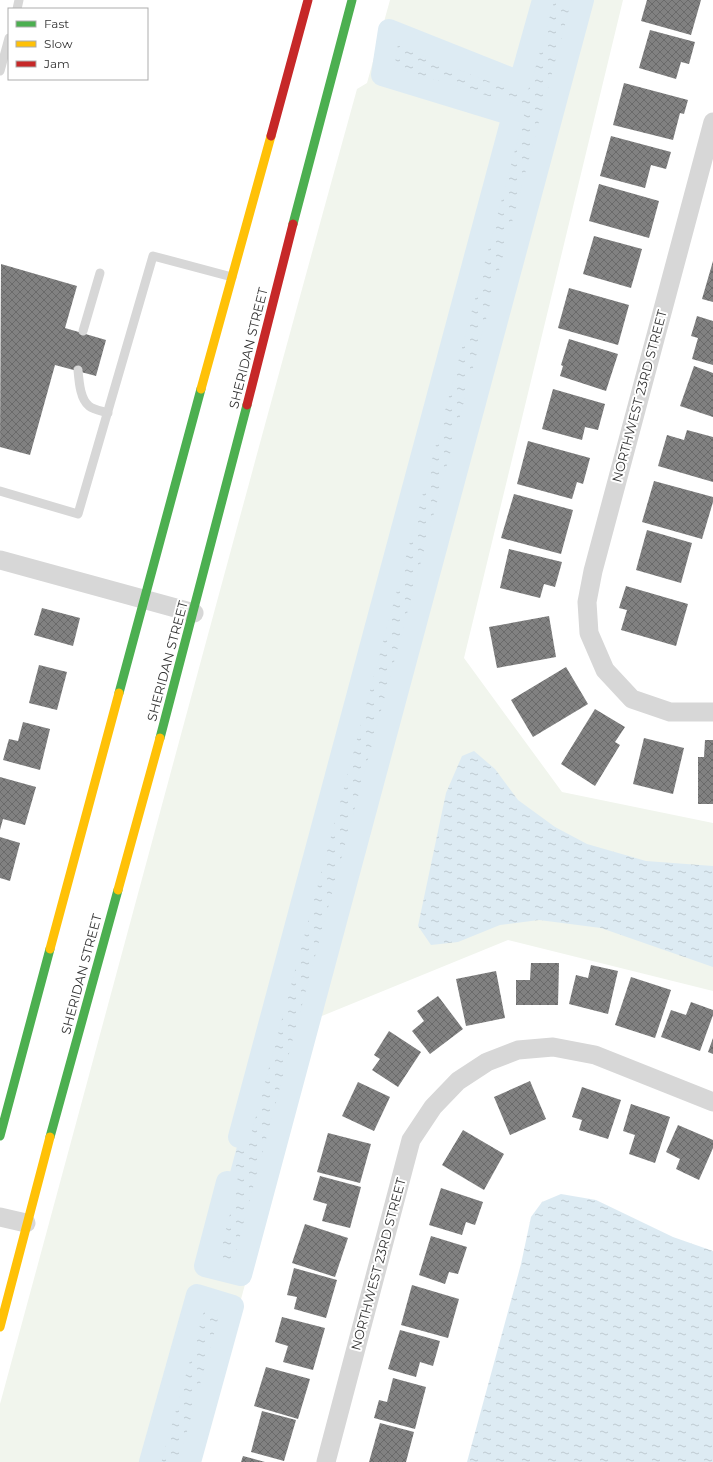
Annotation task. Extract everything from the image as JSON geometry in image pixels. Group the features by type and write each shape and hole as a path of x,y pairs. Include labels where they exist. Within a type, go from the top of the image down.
{"main road":[{"path":"0,1136 144,599 308,0"},
{"name":"SHERIDAN STREET","path":"0,1327 26,1223 194,613 352,0"}],"street":[{"name":"NORTHWEST 23RD STREET","path":"713,122 595,563 587,602 589,634 605,670 632,699 670,712 713,712"},
{"path":"0,560 194,613"},
{"name":"NORTHWEST 23RD STREET","path":"326,1462 411,1140 433,1107 458,1081 487,1062 518,1050 553,1046 595,1055 713,1102"},
{"path":"0,1217 26,1223"}],"lane":[{"path":"0,71 8,42"},
{"path":"0,491 78,514 153,256 232,277"},
{"path":"83,331 100,273"},
{"path":"78,370 83,398 89,406 108,413"}],"shaded area":[{"path":"390,0 623,0 464,658 562,792 713,823 713,991 508,940 317,1018 197,1462 0,1462 0,1404 357,89 367,83"}],"water":[{"path":"543,0 583,0 241,1275 205,1266 513,115 382,75 389,30 520,81"},
{"path":"474,751 495,769 518,800 555,827 587,844 646,861 713,866 713,967 601,928 539,920 500,925 458,942 431,945 418,926 446,793 462,756"},
{"path":"561,1194 596,1200 673,1237 713,1251 713,1462 467,1462 521,1264 531,1217 542,1202"},
{"path":"197,1295 233,1306 190,1462 150,1462"}],"building":[{"path":"647,0 701,0 691,35 641,21"},
{"path":"650,30 695,42 689,64 681,62 676,79 639,68"},
{"path":"624,83 688,100 684,114 680,113 673,140 613,125"},
{"path":"611,136 671,152 666,169 651,165 645,188 600,176"},
{"path":"599,184 659,201 649,238 589,221"},
{"path":"594,236 642,249 631,288 583,274"},
{"path":"713,261 713,302 702,299"},
{"path":"1,264 77,286 65,328 106,340 96,376 55,365 30,455 0,447"},
{"path":"569,288 629,305 618,345 558,328"},
{"path":"697,316 713,321 713,365 692,359 698,338 691,336"},
{"path":"569,339 618,354 606,391 560,376 563,366 561,365"},
{"path":"694,366 713,373 713,417 680,406"},
{"path":"553,389 605,404 598,430 585,427 582,440 542,429"},
{"path":"687,430 713,437 713,482 658,466 667,435 684,440"},
{"path":"528,441 590,458 583,484 577,482 572,499 517,484"},
{"path":"654,481 713,497 713,502 702,539 642,522"},
{"path":"514,494 573,510 561,554 501,538"},
{"path":"647,530 692,543 681,583 636,570"},
{"path":"509,549 562,562 555,587 544,584 540,598 500,588"},
{"path":"626,586 688,604 676,646 621,630 627,610 619,608"},
{"path":"42,608 80,618 73,646 34,635"},
{"path":"549,616 556,657 497,668 489,627"},
{"path":"39,665 67,672 57,710 29,703"},
{"path":"566,667 588,704 533,737 511,700"},
{"path":"595,709 625,727 615,742 620,745 595,786 561,764"},
{"path":"23,722 50,729 40,770 3,760 9,739 18,741"},
{"path":"644,738 684,748 673,794 633,784"},
{"path":"705,740 713,740 713,804 698,804 698,757 704,757"},
{"path":"0,777 36,787 25,825 3,819 0,830"},
{"path":"0,837 20,843 10,881 0,878"},
{"path":"531,963 559,963 558,1005 516,1005 516,980 530,980"},
{"path":"591,965 618,971 608,1014 569,1004 576,975 588,978"},
{"path":"496,971 505,1018 466,1026 456,979"},
{"path":"631,977 671,990 655,1038 615,1025"},
{"path":"438,996 463,1029 430,1054 412,1031 424,1021 417,1011"},
{"path":"691,1002 713,1010 713,1015 700,1051 661,1037 671,1010 686,1015"},
{"path":"389,1031 421,1052 398,1087 372,1070 380,1059 374,1055"},
{"path":"713,1038 713,1054 708,1052"},
{"path":"530,1081 546,1119 510,1135 494,1097"},
{"path":"358,1082 390,1097 374,1131 342,1116"},
{"path":"582,1087 621,1100 608,1139 579,1130 582,1120 572,1117"},
{"path":"631,1104 670,1117 655,1163 629,1154 635,1135 623,1131"},
{"path":"678,1125 713,1140 713,1148 699,1180 676,1169 680,1159 666,1152"},
{"path":"463,1130 504,1154 484,1190 442,1165"},
{"path":"328,1133 371,1144 360,1183 317,1172"},
{"path":"320,1176 361,1187 350,1228 322,1221 327,1204 313,1200"},
{"path":"441,1188 483,1202 475,1225 466,1222 462,1235 429,1225"},
{"path":"305,1224 348,1238 335,1277 292,1263"},
{"path":"431,1236 467,1247 458,1274 449,1272 445,1284 419,1275"},
{"path":"294,1268 337,1280 326,1318 294,1309 297,1297 287,1295"},
{"path":"412,1285 459,1299 448,1338 401,1325"},
{"path":"282,1317 325,1328 313,1370 283,1362 288,1346 275,1342"},
{"path":"400,1330 440,1341 433,1366 420,1362 416,1377 388,1369"},
{"path":"266,1367 310,1379 298,1419 254,1406"},
{"path":"393,1378 426,1387 415,1429 374,1418 379,1400 387,1402"},
{"path":"262,1411 296,1420 284,1461 251,1452"},
{"path":"380,1423 414,1432 406,1462 369,1462"},
{"path":"243,1456 265,1462 241,1462"}],"waterway":[{"path":"239,1137 513,115 382,75 389,30 520,82 543,0"},
{"path":"227,1182 205,1266 241,1275 583,0"},
{"path":"150,1462 197,1295 233,1306 190,1462"}],"traffic: fast":[{"path":"293,224 352,0"},
{"path":"119,693 201,389"},
{"path":"160,738 247,405"},
{"path":"50,1137 118,890"},
{"path":"0,1136 50,949"}],"traffic: slow":[{"path":"201,389 271,136"},
{"path":"50,949 119,693"},
{"path":"118,890 160,738"},
{"path":"0,1327 50,1137"}],"traffic: jam":[{"path":"271,136 308,0"},
{"path":"247,405 293,224"}]}
